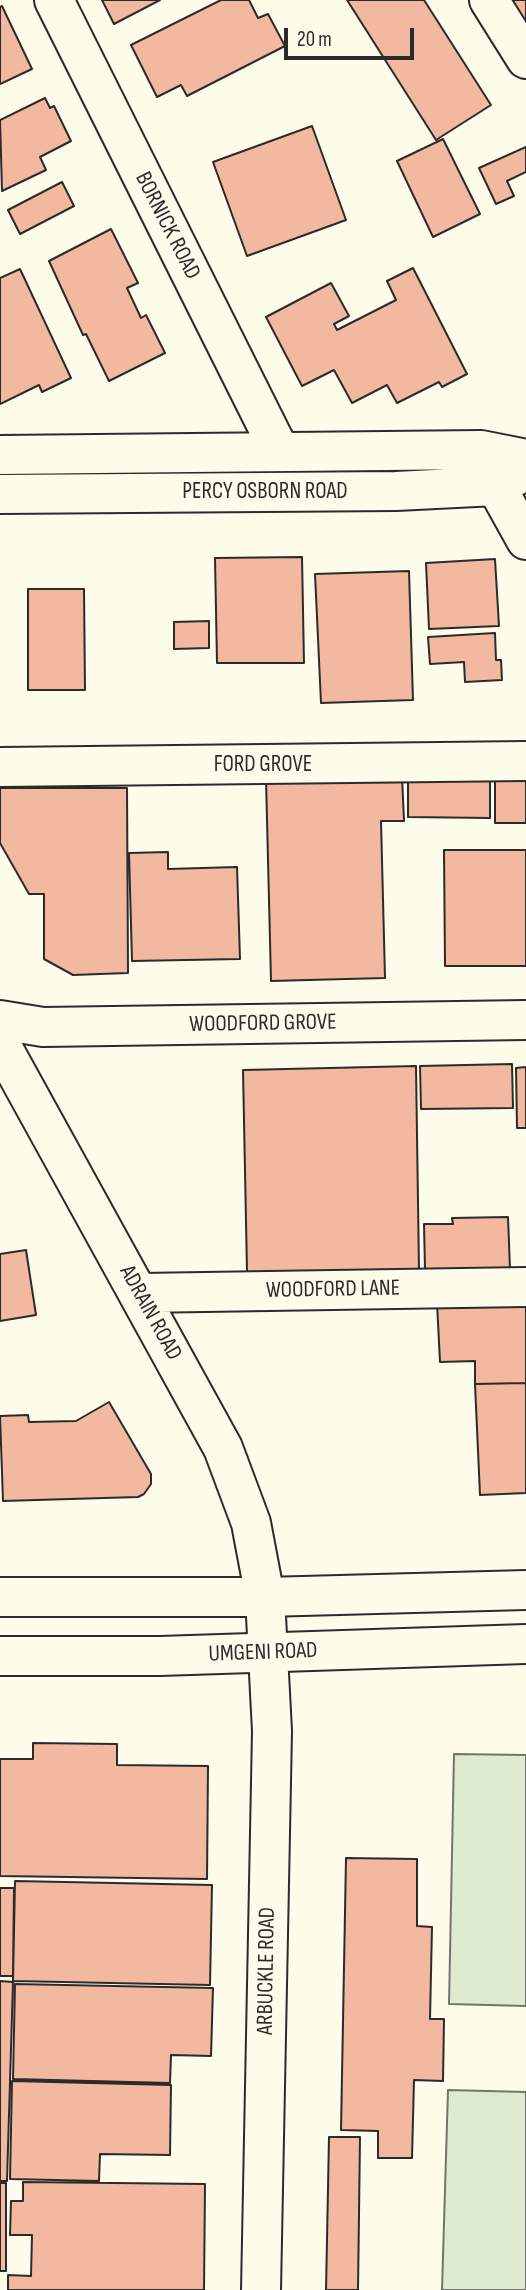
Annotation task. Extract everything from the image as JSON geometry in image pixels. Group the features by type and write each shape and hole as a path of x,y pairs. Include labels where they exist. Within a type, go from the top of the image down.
{"street":[{"name":"BORNICK ROAD","path":"54,0 280,452"},
{"path":"489,0 526,59"},
{"name":"PERCY OSBORN ROAD","path":"0,455 481,450 526,459"},
{"path":"481,450 511,479 526,540"},
{"name":"PERCY OSBORN ROAD","path":"0,494 396,491 511,479"},
{"name":"FORD GROVE","path":"0,767 526,761"},
{"name":"WOODFORD GROVE","path":"0,1020 43,1027 526,1020"},
{"name":"ADRAIN ROAD","path":"0,1042 223,1448 251,1523 265,1597 268,1653"},
{"name":"WOODFORD LANE","path":"140,1293 526,1287"},
{"path":"0,1597 265,1597 526,1590"},
{"name":"UMGENI ROAD","path":"0,1656 160,1656 526,1644"},
{"name":"ARBUCKLE ROAD","path":"261,2290 272,1731 268,1653"}],"green space":[{"path":"454,1754 526,1755 526,2006 449,2004"},
{"path":"448,2090 526,2092 526,2290 442,2290"}],"building":[{"path":"102,0 160,0 114,24"},
{"path":"221,0 249,0 258,18 268,14 285,46 187,96 181,85 157,97 131,45"},
{"path":"347,0 424,0 491,105 436,140"},
{"path":"506,0 526,0 526,30"},
{"path":"2,6 32,69 0,84 0,7"},
{"path":"45,98 50,108 54,106 71,141 40,157 46,170 2,191 0,120"},
{"path":"312,126 346,220 247,256 213,162"},
{"path":"443,139 480,214 433,237 397,161"},
{"path":"526,147 526,172 507,181 514,196 496,204 479,168"},
{"path":"62,182 74,206 20,234 8,210"},
{"path":"111,229 138,283 127,288 141,318 146,315 165,353 109,381 86,334 83,335 49,261"},
{"path":"413,268 467,374 442,387 439,382 397,403 387,385 352,403 334,370 302,386 266,317 331,283 349,316 334,324 337,330 396,300 387,281"},
{"path":"20,269 71,378 42,392 39,385 0,404 0,278"},
{"path":"302,557 304,663 217,663 215,558"},
{"path":"495,559 499,626 429,629 426,563"},
{"path":"409,571 413,700 321,703 315,574"},
{"path":"28,589 84,589 85,690 28,690"},
{"path":"209,621 209,648 174,649 174,622"},
{"path":"495,633 496,660 501,660 502,680 465,682 464,662 430,664 428,637"},
{"path":"408,774 490,774 490,818 408,817"},
{"path":"526,774 526,823 495,823 495,775"},
{"path":"402,776 404,821 381,821 385,978 271,981 266,779"},
{"path":"0,788 127,788 128,973 73,975 44,959 44,894 29,894 0,843"},
{"path":"444,850 526,850 526,966 445,966"},
{"path":"168,852 168,869 237,867 240,959 132,961 129,853"},
{"path":"512,1064 513,1108 421,1109 420,1066"},
{"path":"416,1066 419,1270 247,1272 243,1070"},
{"path":"526,1067 526,1128 517,1128 516,1068"},
{"path":"508,1217 510,1269 425,1270 424,1224 453,1224 452,1218"},
{"path":"26,1250 36,1315 0,1321 0,1254"},
{"path":"526,1301 526,1383 475,1384 475,1361 440,1362 437,1303"},
{"path":"526,1383 526,1493 480,1495 475,1384"},
{"path":"109,1402 151,1474 151,1484 144,1494 138,1497 3,1501 0,1416 28,1415 29,1422 76,1421"},
{"path":"33,1743 117,1744 117,1765 208,1766 207,1879 0,1876 0,1759 33,1759"},
{"path":"346,1858 417,1859 417,1926 432,1927 430,2019 444,2019 443,2081 414,2080 412,2158 378,2158 378,2131 341,2130"},
{"path":"15,1881 212,1885 210,1985 13,1981"},
{"path":"0,1888 14,1888 13,1976 0,1976"},
{"path":"0,1981 13,1982 7,2181 0,2181"},
{"path":"15,1984 213,1988 211,2056 171,2055 170,2083 13,2079"},
{"path":"12,2081 171,2085 170,2155 100,2154 99,2181 10,2179"},
{"path":"329,2137 360,2137 358,2290 326,2290"},
{"path":"23,2182 205,2184 204,2290 8,2290 8,2275 31,2276 32,2235 10,2235 11,2201 23,2201"},
{"path":"0,2183 6,2183 6,2271 0,2271"}]}
